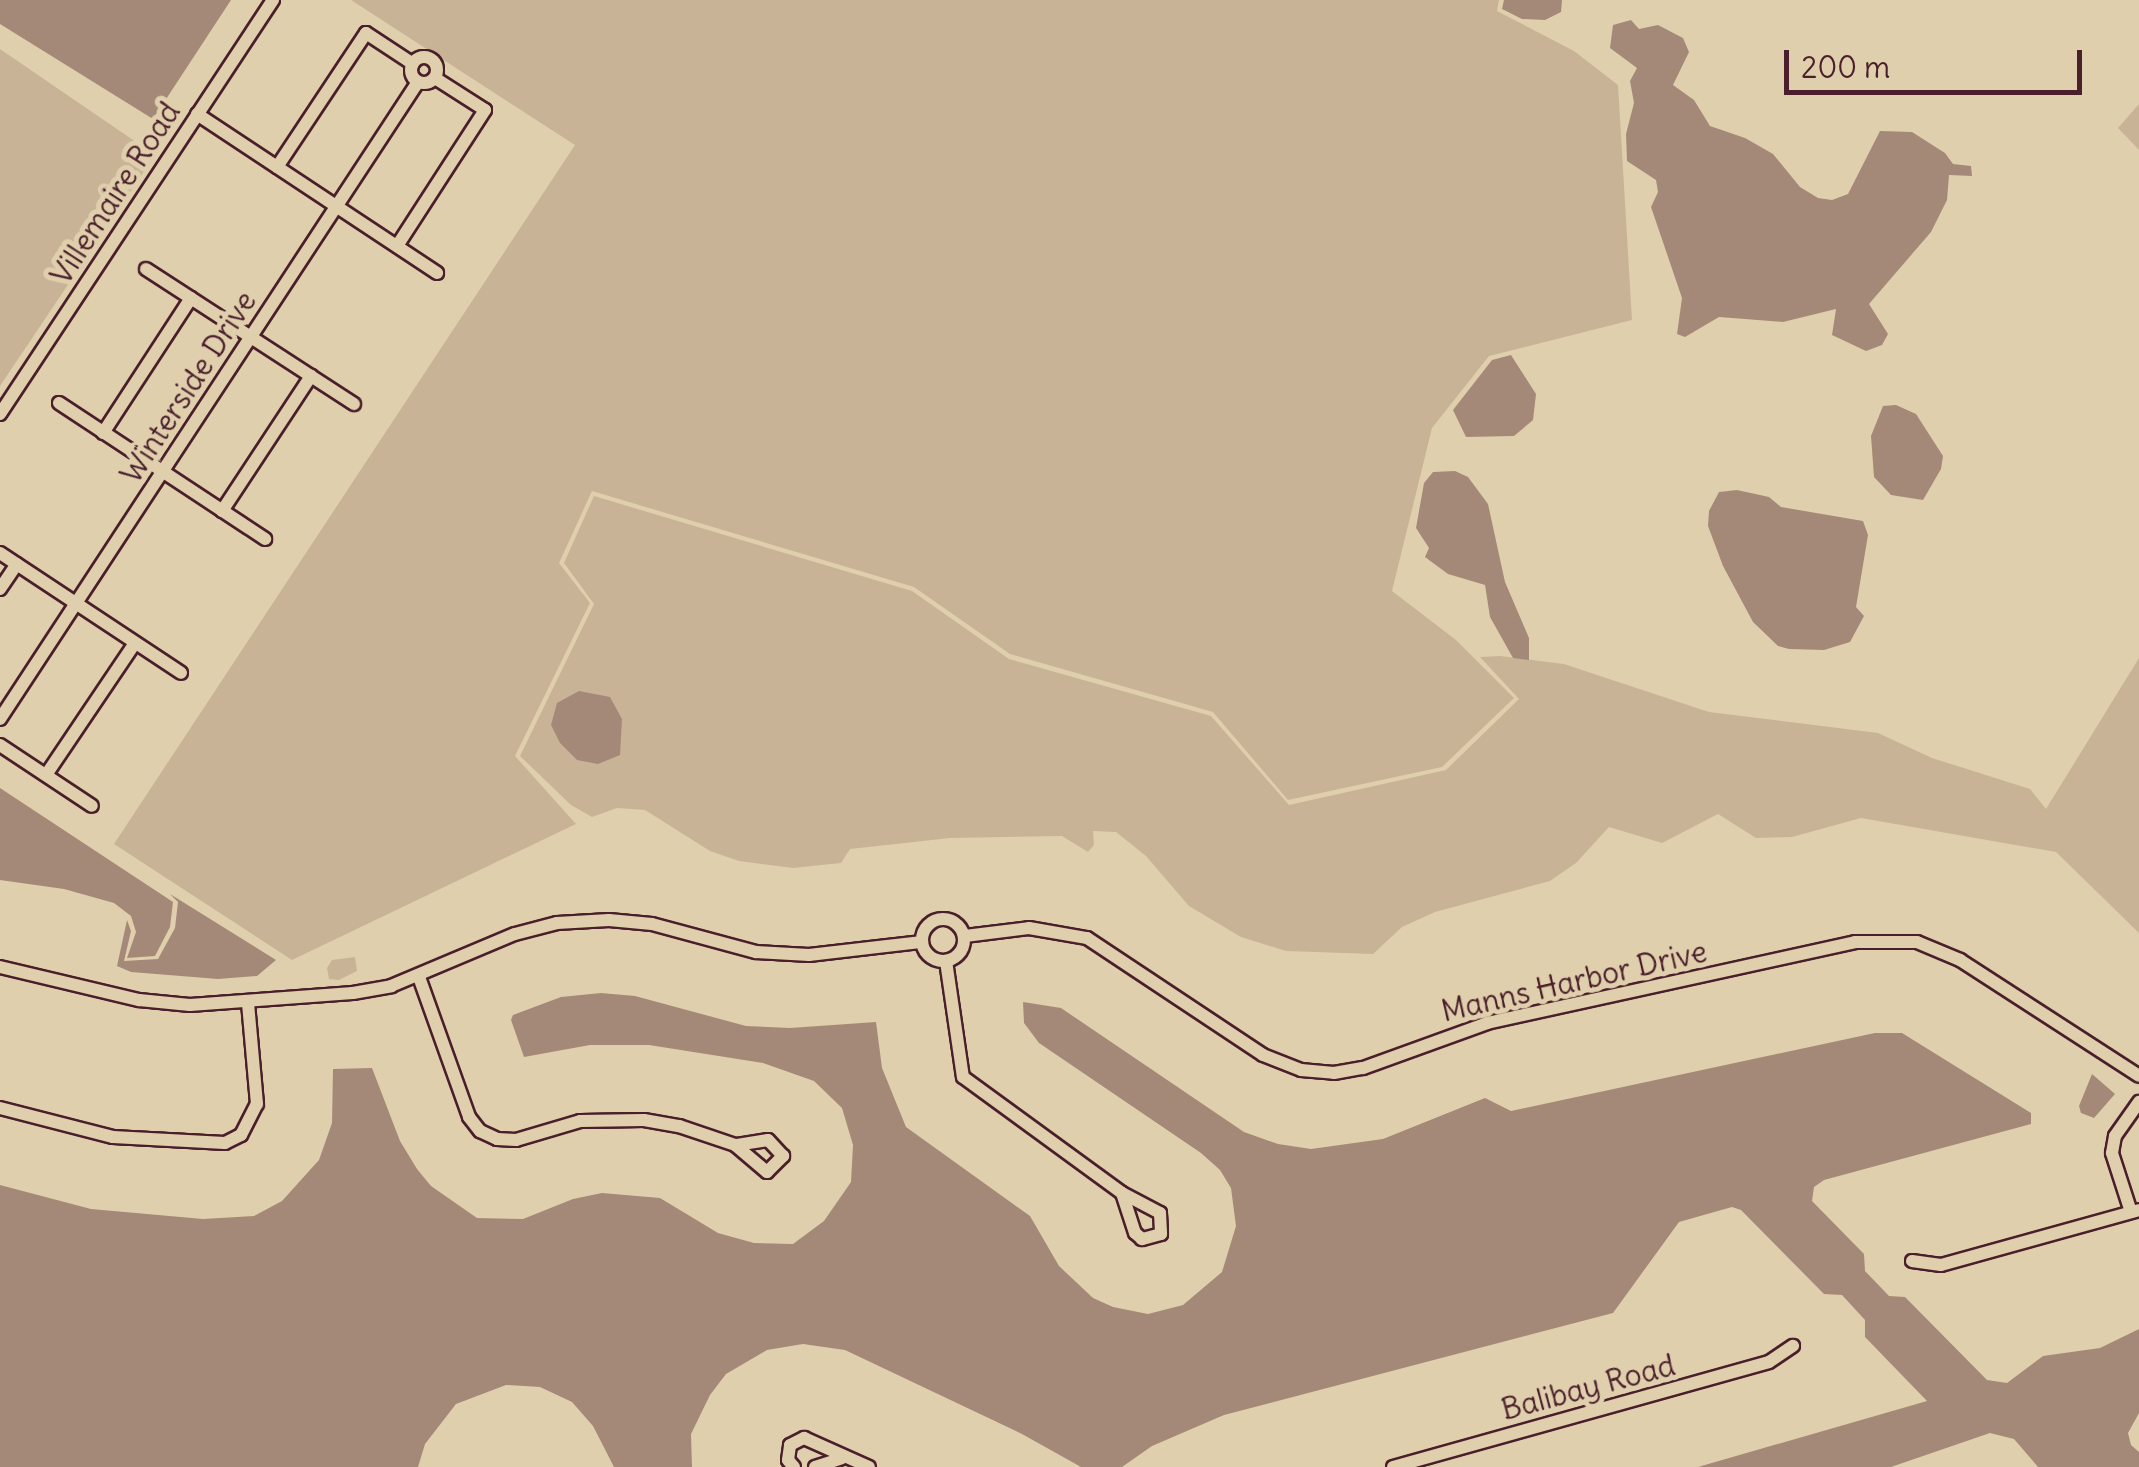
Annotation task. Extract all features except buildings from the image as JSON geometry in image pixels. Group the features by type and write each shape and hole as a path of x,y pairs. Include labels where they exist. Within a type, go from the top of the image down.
{"street":[{"name":"Villemaire Road","path":"0,414 272,0"},
{"path":"277,167 366,33 413,64"},
{"path":"397,246 485,110 435,78 418,82 412,75 413,64 420,58 432,60 435,78"},
{"name":"Winterside Drive","path":"0,719 418,82"},
{"path":"198,114 437,273"},
{"path":"146,269 354,404"},
{"path":"103,433 191,298"},
{"path":"222,511 311,376"},
{"path":"58,404 265,540"},
{"path":"0,554 181,673"},
{"path":"0,589 16,564"},
{"path":"46,775 135,643"},
{"path":"0,745 92,806"},
{"path":"944,918 958,924 964,936 958,955 946,961 932,959 922,942 930,922 944,918"},
{"path":"0,967 139,1000 248,1003 352,993 418,977 515,934 557,923 609,920 652,924 756,952 809,955 922,942"},
{"name":"Manns Harbor Drive","path":"964,936 1029,928 1086,938 1263,1055 1301,1070 1334,1073 1363,1068 1434,1039 1506,1019 1855,942 1917,942 1960,960 2139,1076"},
{"path":"946,961 963,1076 1122,1193"},
{"path":"418,977 469,1117 480,1130 496,1139 516,1140 580,1121 611,1118 679,1126 735,1145"},
{"path":"0,1108 113,1138 225,1143 241,1134 257,1104 248,1003"},
{"path":"1912,1261 1941,1266 2135,1210 2112,1154 2116,1136 2139,1102"},
{"name":"Balibay Road","path":"1393,1467 1770,1362 1793,1346"},
{"path":"794,1467 787,1453 796,1439 804,1438 869,1467"},
{"path":"815,1467 842,1458"}],"shaded area":[{"path":"0,0 231,0 153,119 0,24"},
{"path":"351,0 1499,0 1497,11 1574,51 1618,85 1632,320 1489,356 1432,428 1392,591 1456,640 1514,698 1442,767 1288,800 1213,712 1010,654 914,587 592,491 559,563 590,603 515,756 576,824 292,960 114,844 575,145"},
{"path":"1504,0 1562,0 1561,12 1545,20 1522,19 1502,9"},
{"path":"1631,20 1639,29 1658,25 1683,38 1689,52 1673,85 1694,100 1710,126 1745,138 1773,154 1800,187 1818,198 1832,200 1848,194 1880,131 1912,132 1945,153 1953,164 1971,166 1972,176 1949,175 1947,200 1931,232 1869,304 1888,334 1882,345 1866,351 1832,335 1836,309 1783,322 1719,317 1685,337 1677,334 1682,298 1651,207 1658,192 1656,180 1627,161 1626,134 1634,103 1630,81 1637,68 1610,48 1613,25"},
{"path":"0,49 155,155 0,386"},
{"path":"2139,104 2139,150 2118,128"},
{"path":"1511,355 1536,394 1533,420 1514,436 1466,437 1453,410 1492,360"},
{"path":"1896,405 1916,414 1943,456 1941,469 1923,500 1891,495 1874,477 1871,436 1883,406"},
{"path":"1455,471 1468,477 1488,504 1505,582 1529,638 1529,660 1513,658 1490,617 1485,585 1448,574 1425,557 1429,548 1416,528 1424,483 1433,472"},
{"path":"1737,490 1769,497 1781,507 1863,521 1868,535 1856,607 1864,616 1850,642 1824,650 1789,649 1778,646 1753,622 1723,566 1708,526 1709,511 1719,492"},
{"path":"594,496 912,591 1009,659 1211,716 1289,805 1446,770 1519,699 1480,657 1500,656 1564,664 1709,712 1878,733 1932,758 2030,789 2046,809 2139,658 2139,933 2056,852 1861,818 1792,837 1756,838 1718,814 1662,843 1609,827 1576,863 1550,881 1435,912 1402,927 1373,954 1286,951 1241,937 1189,906 1146,856 1116,832 1093,831 1094,845 1088,852 1062,836 950,838 850,849 841,863 793,868 739,861 710,851 645,810 617,808 592,817 571,805 520,756 594,604 564,563"},
{"path":"579,691 610,697 622,719 620,755 598,764 577,760 560,743 551,725 557,703"},
{"path":"0,788 173,902 170,927 155,956 127,958 136,932 131,916 114,903 64,889 0,880"},
{"path":"170,894 276,960 257,976 218,979 131,972 117,966 127,920 131,931 124,961 158,959 175,928 178,902"},
{"path":"355,957 357,971 339,980 329,979 327,968 332,960"},
{"path":"601,993 635,996 746,1026 790,1028 876,1022 882,1068 906,1127 1030,1216 1059,1266 1093,1298 1113,1307 1148,1314 1183,1305 1222,1272 1236,1226 1231,1188 1220,1170 1201,1153 1039,1043 1024,1023 1023,1002 1061,1008 1244,1132 1278,1144 1311,1149 1383,1139 1485,1098 1511,1111 1875,1033 1902,1033 2031,1113 2031,1124 1824,1180 1814,1187 1812,1201 1864,1254 1865,1271 1889,1296 1905,1297 1987,1380 2007,1383 2043,1356 2100,1348 2139,1329 2139,1413 2128,1433 2131,1445 2139,1452 2139,1467 2038,1467 2014,1439 1990,1433 1891,1467 1698,1467 1927,1401 1865,1337 1865,1320 1842,1295 1824,1294 1741,1210 1732,1207 1679,1222 1613,1313 1224,1415 1152,1446 1122,1467 1081,1467 1022,1434 845,1350 803,1344 767,1350 726,1374 710,1395 691,1434 692,1467 614,1467 593,1426 572,1402 540,1387 506,1385 456,1404 425,1444 418,1467 0,1467 0,1185 91,1209 203,1219 254,1216 282,1201 319,1160 332,1123 333,1069 372,1068 400,1141 417,1169 431,1186 477,1218 523,1219 573,1199 602,1193 660,1198 718,1233 754,1243 793,1244 824,1221 851,1182 853,1145 842,1108 814,1081 763,1063 649,1045 590,1045 524,1057 511,1020 513,1015 561,997"},
{"path":"2092,1074 2115,1094 2094,1118 2081,1113 2079,1106"}]}
